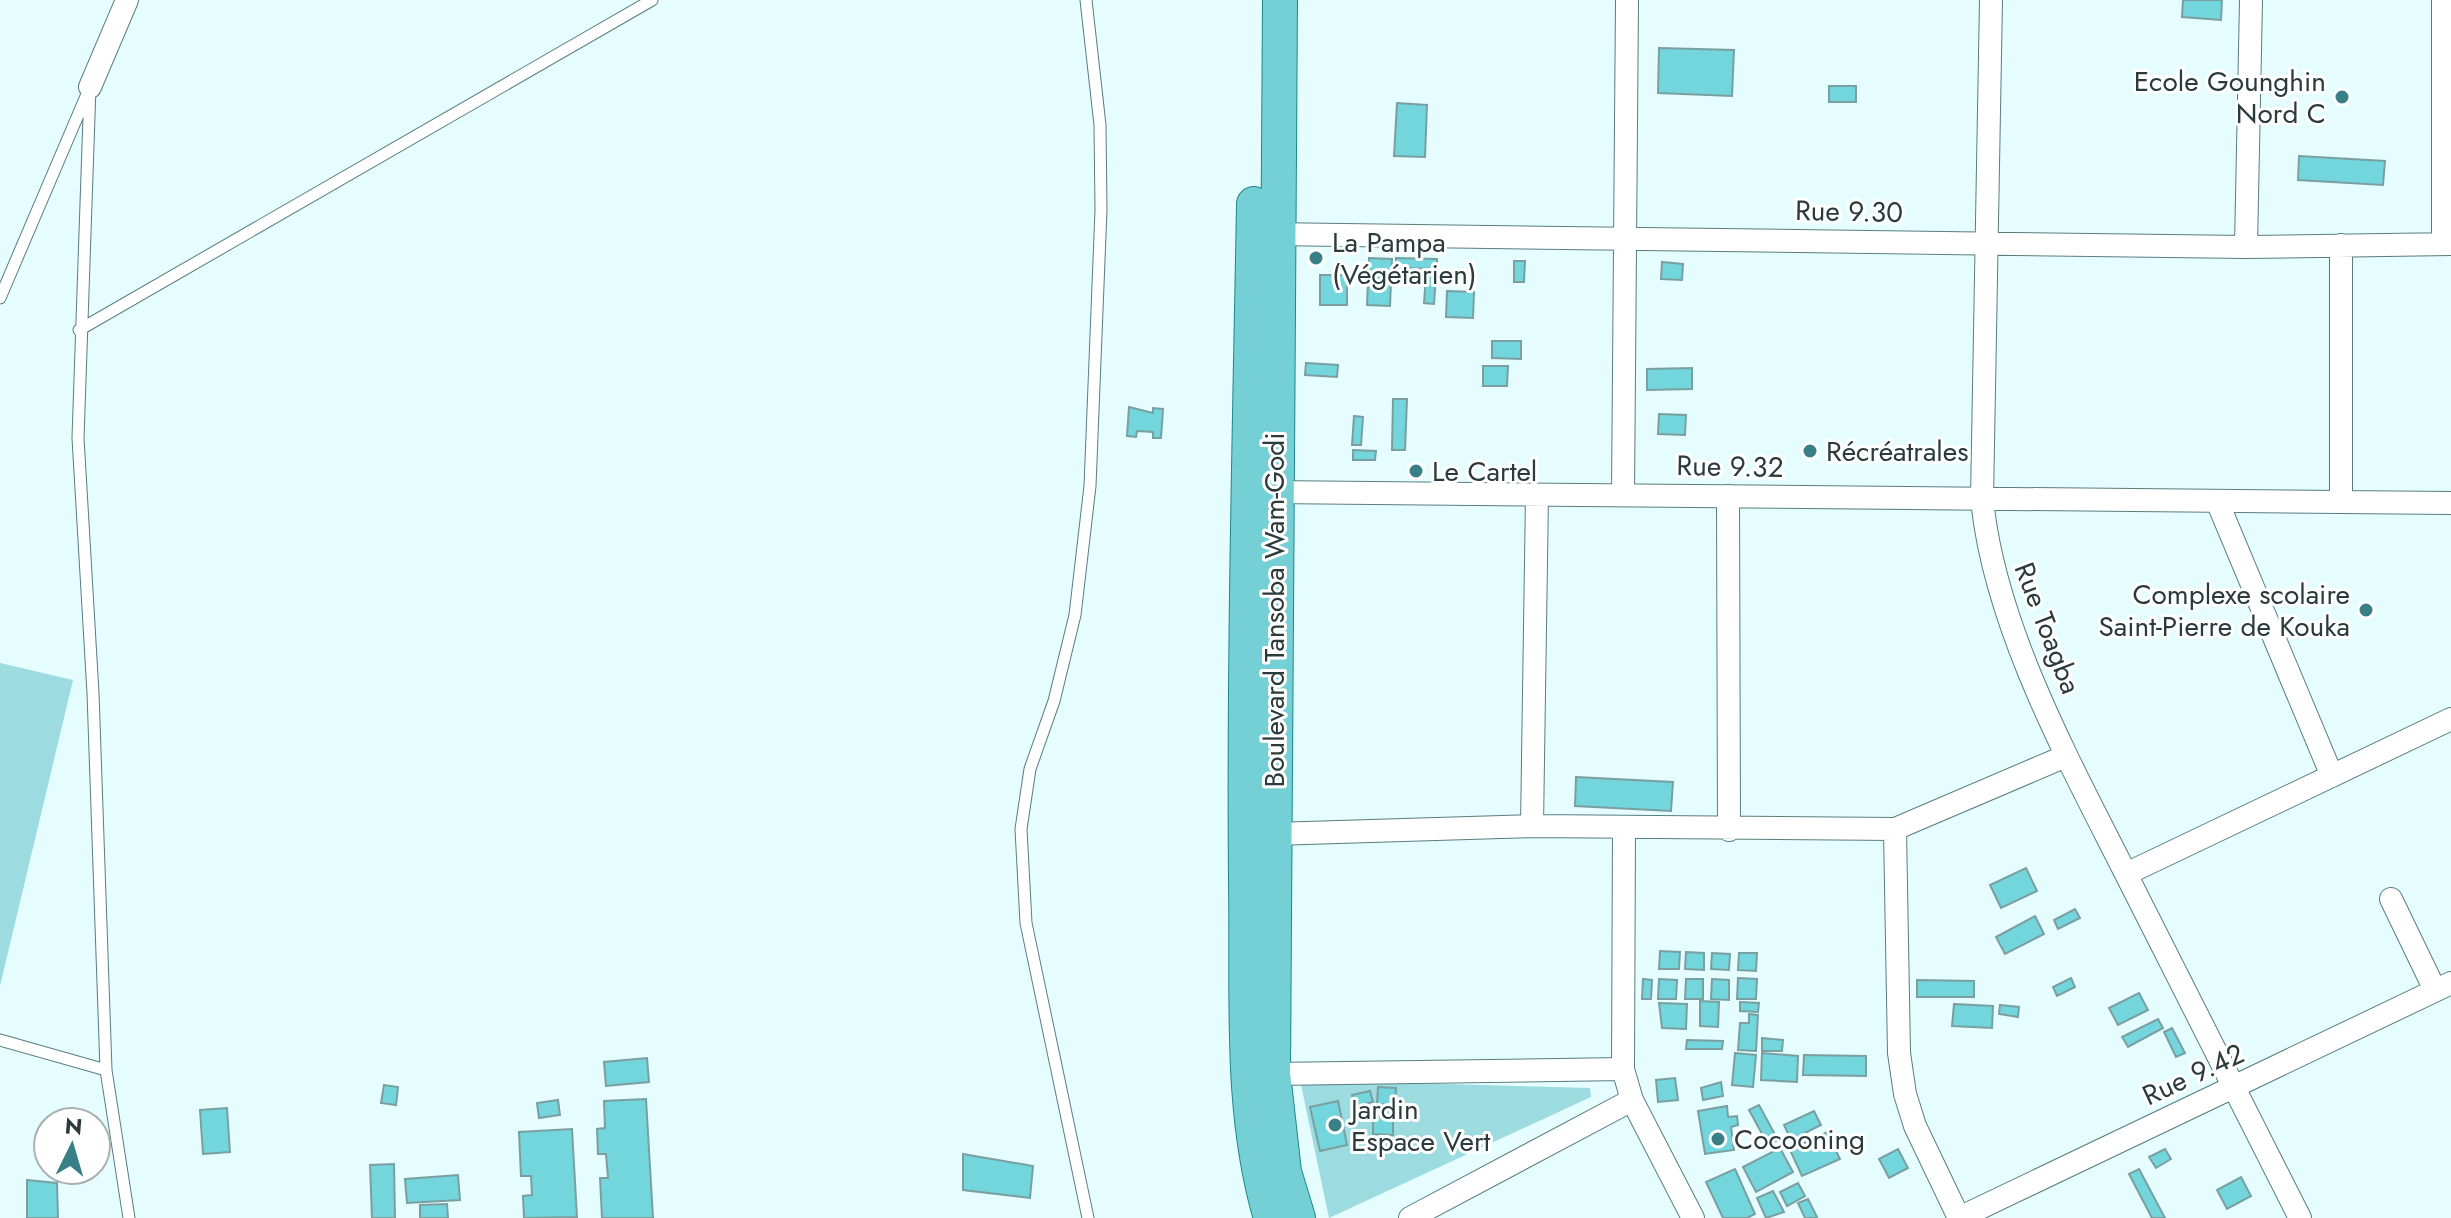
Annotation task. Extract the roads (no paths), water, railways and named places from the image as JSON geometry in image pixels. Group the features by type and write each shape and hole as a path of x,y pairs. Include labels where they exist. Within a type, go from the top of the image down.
{"main road":[{"name":"Boulevard Tansoba Wam-Godi","path":"1257,0 1265,234 1262,492 1246,834 1248,1074 1250,1126 1271,1218"},
{"name":"Boulevard Tansoba Wam-Godi","path":"1265,234 1280,0"},
{"name":"Boulevard Tansoba Wam-Godi","path":"1262,492 1273,834 1273,1074 1284,1172 1298,1218"}],"street":[{"path":"90,87 127,0"},
{"path":"1623,495 1627,0"},
{"name":"Rue Toagba","path":"1991,0 1982,499 1986,543 1998,589 2066,756 2300,1218"},
{"path":"2246,247 2251,0"},
{"path":"2443,0 2447,244"},
{"name":"Rue 9.30","path":"1265,234 2246,247 2447,244"},
{"path":"2341,245 2341,502"},
{"name":"Rue 9.32","path":"1262,492 2451,503"},
{"path":"1532,826 1537,495"},
{"path":"1728,496 1729,830"},
{"path":"2217,501 2332,776"},
{"path":"2126,874 2451,719"},
{"path":"1273,834 1532,826 1895,829 2066,756"},
{"path":"1624,829 1623,1069 1632,1100 1693,1218"},
{"path":"1895,829 1899,1053 1905,1094 1915,1126 1959,1218"},
{"path":"2391,899 2443,986"},
{"name":"Rue 9.42","path":"1959,1218 2443,986"},
{"path":"1273,1074 1623,1069"},
{"path":"1410,1218 1632,1100"}],"lane":[{"path":"79,330 652,0"},
{"path":"1086,0 1100,125 1101,210 1090,486 1075,615 1054,701 1030,769 1021,829 1026,923 1088,1218"},
{"path":"0,298 90,87"},
{"path":"90,87 79,330 78,438 93,693 106,1070 129,1218"},
{"path":"0,1040 106,1070"}],"place":[{"name":"Ecole Gounghin Nord C","path":"2342,97"},
{"name":"La Pampa (Végétarien)","path":"1316,258"},
{"name":"Récréatrales","path":"1810,451"},
{"name":"Le Cartel","path":"1416,471"},
{"name":"Complexe scolaire Saint-Pierre de Kouka","path":"2366,610"},
{"name":"Jardin Espace Vert","path":"1335,1125"},
{"name":"Cocooning","path":"1718,1139"}]}
